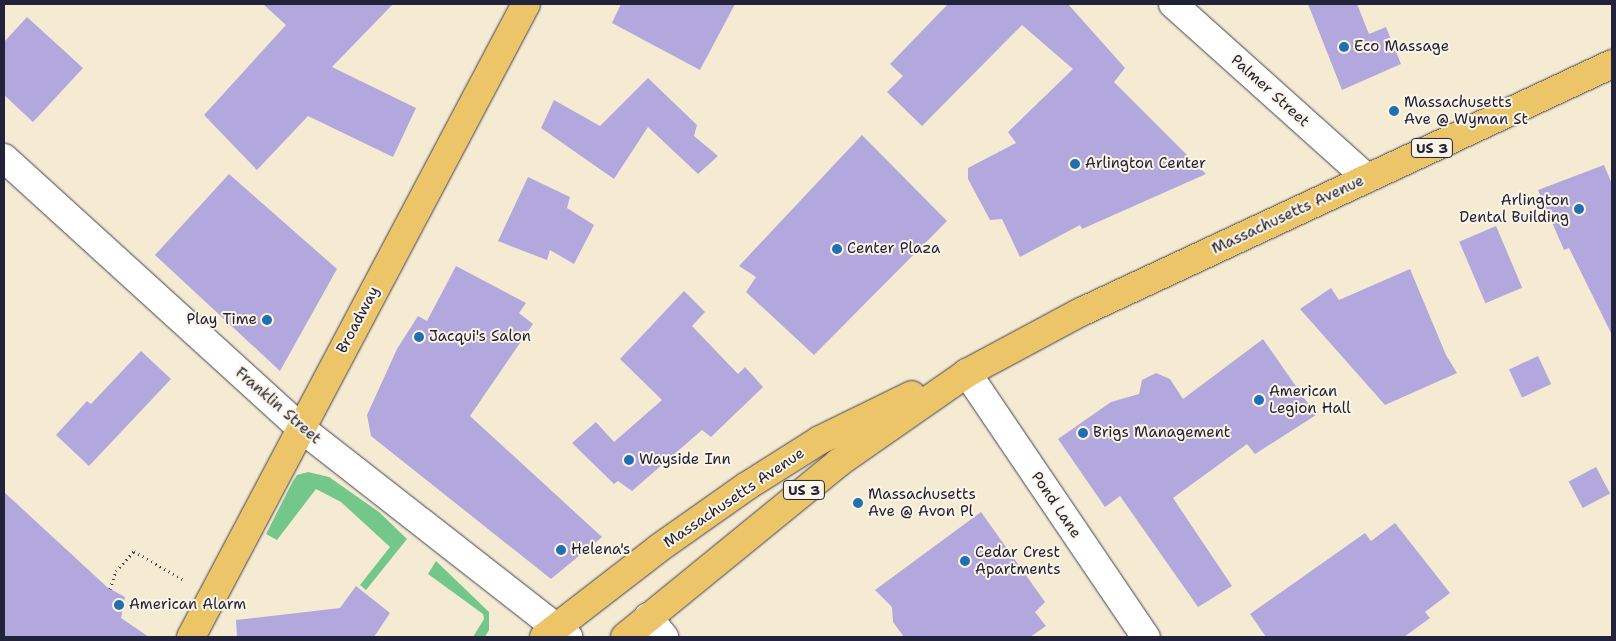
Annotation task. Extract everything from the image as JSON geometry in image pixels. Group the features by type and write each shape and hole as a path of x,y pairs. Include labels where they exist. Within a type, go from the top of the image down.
{"main road":[{"name":"Broadway","path":"191,637 526,4"},
{"name":"Massachusetts Avenue","path":"556,634 730,497 820,440 890,404 967,373 1081,312 1367,178 1611,69"},
{"name":"Massachusetts Avenue","path":"625,637 656,627 838,463 967,373"}],"street":[{"name":"Palmer Street","path":"1173,4 1367,178"},
{"name":"Franklin Street","path":"4,158 302,429 556,634"},
{"name":"Pond Lane","path":"967,373 1146,637"}],"path":[{"path":"110,589 116,571 134,551 182,579"}],"green space":[{"path":"308,472 329,477 379,512 407,539 366,590 360,585 390,547 341,502 316,489 277,540 266,534 297,475"},
{"path":"436,561 489,612 489,630 485,637 473,637 484,619 483,614 428,574"}],"building":[{"path":"263,4 393,4 332,67 416,108 393,157 308,116 257,170 204,115 286,25"},
{"path":"621,4 735,4 700,70 612,23"},
{"path":"948,4 1068,4 1125,68 1114,82 1206,174 1082,229 1080,225 1020,257 1002,219 990,220 968,179 968,168 1016,143 1008,132 1073,69 1022,25 922,126 887,92 903,76 890,64"},
{"path":"1308,4 1357,4 1369,34 1386,27 1401,64 1342,90"},
{"path":"27,17 83,68 33,122 4,95 4,42"},
{"path":"648,78 697,125 694,136 718,156 698,174 648,127 614,179 541,128 554,100 600,126"},
{"name":"Center Plaza","path":"862,135 947,221 814,355 746,292 756,277 739,266"},
{"name":"Arlington Dental Building","path":"1604,165 1612,184 1612,335 1569,248 1564,250 1538,190"},
{"name":"Play Time","path":"229,174 337,269 280,371 155,255"},
{"path":"528,177 570,197 567,208 594,225 574,264 550,250 547,260 498,241"},
{"path":"1496,226 1522,288 1485,303 1459,242"},
{"path":"456,266 526,303 519,313 533,324 470,416 602,537 551,579 371,436 367,415 397,349 418,316 427,321"},
{"path":"1410,269 1446,355 1457,373 1385,405 1300,309 1331,288 1339,300"},
{"path":"684,291 705,312 692,326 738,374 745,367 763,387 711,437 702,430 632,491 618,481 614,484 572,443 596,422 614,442 662,400 620,359"},
{"path":"1263,339 1316,415 1255,454 1247,444 1173,498 1232,586 1198,607 1120,496 1105,507 1058,439 1111,402 1139,394 1142,380 1156,373 1170,379 1183,399"},
{"path":"141,351 171,379 89,466 56,435 87,401 91,404"},
{"path":"1538,356 1551,384 1522,398 1509,370"},
{"path":"1596,467 1610,493 1583,508 1569,482"},
{"path":"4,492 107,587 125,597 121,618 149,637 4,637"},
{"name":"Cedar Crest Apartments","path":"981,512 1045,602 1035,612 1046,626 1030,637 904,637 893,622 892,607 875,590"},
{"path":"1395,523 1450,593 1425,612 1430,618 1404,637 1266,637 1250,614 1365,533 1371,541"},
{"path":"356,586 390,613 374,637 237,637 236,620 340,608"}],"place":[{"name":"Eco Massage","path":"1344,47"},
{"name":"Massachusetts Ave @ Wyman St","path":"1394,111"},
{"name":"Arlington Center","path":"1075,164"},
{"name":"Arlington Dental Building","path":"1579,209"},
{"name":"Center Plaza","path":"837,249"},
{"name":"Play Time","path":"267,320"},
{"name":"Jacqui's Salon","path":"419,337"},
{"name":"American Legion Hall","path":"1259,400"},
{"name":"Brigs Management","path":"1083,433"},
{"name":"Wayside Inn","path":"629,460"},
{"name":"Massachusetts Ave @ Avon Pl","path":"858,503"},
{"name":"Helena's","path":"561,550"},
{"name":"Cedar Crest Apartments","path":"965,561"},
{"name":"American Alarm","path":"119,605"}]}
